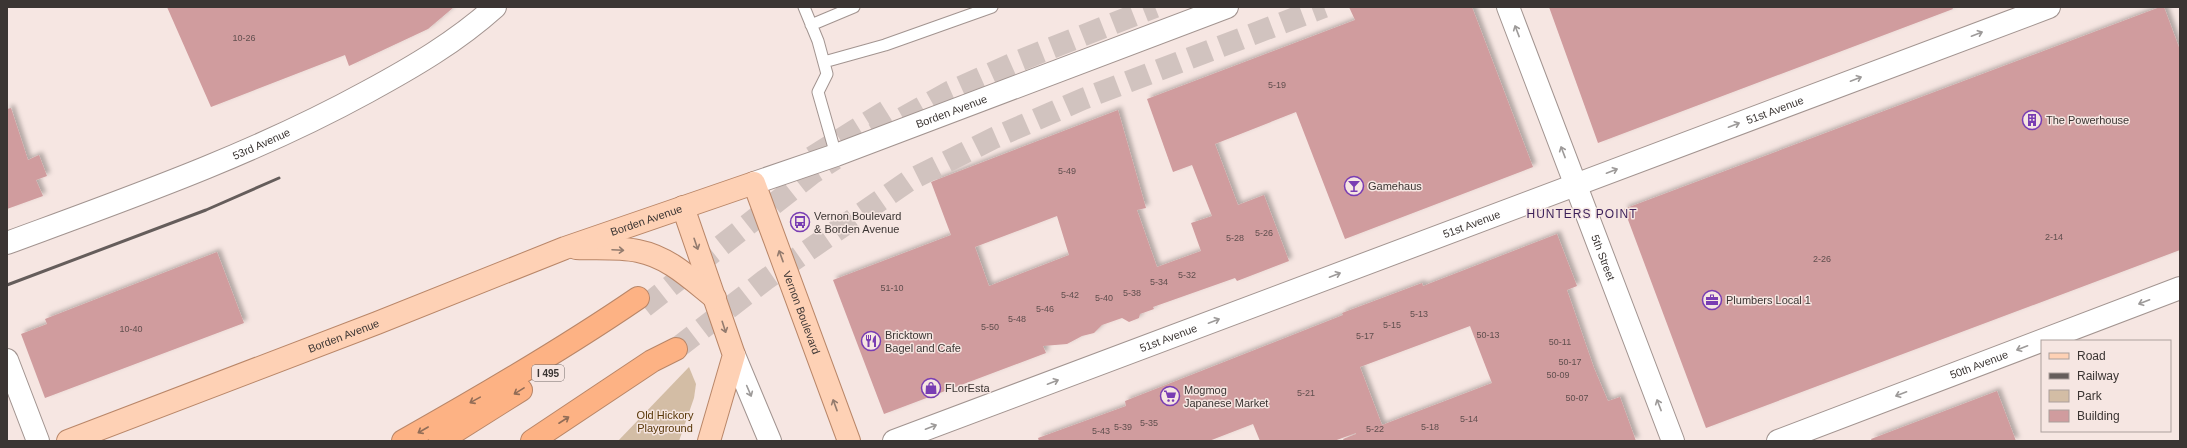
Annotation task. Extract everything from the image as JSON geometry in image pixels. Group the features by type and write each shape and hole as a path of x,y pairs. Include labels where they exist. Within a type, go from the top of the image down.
{"highway":[{"name":"I 495","path":"403,441 496,388 593,328 641,302 555,369 444,439"},
{"path":"532,441 652,361 673,344"}],"main road":[{"name":"Borden Avenue","path":"68,441 364,328 566,248 754,183"},
{"name":"Vernon Boulevard","path":"754,183 849,441"},
{"path":"683,207 734,355 709,441"},
{"path":"566,248 638,251 681,270 714,298"}],"street":[{"name":"53rd Avenue","path":"7,243 231,159 302,126 429,57 453,42 495,7"},
{"name":"Borden Avenue","path":"754,183 836,155 1227,7"},
{"name":"5th Street","path":"1508,7 1673,441"},
{"name":"51st Avenue","path":"894,441 2049,7"},
{"name":"50th Avenue","path":"2043,340 2180,288"},
{"name":"50th Avenue","path":"1778,441 2041,341"},
{"path":"734,355 770,441"},
{"path":"7,360 38,441"}],"lane":[{"path":"804,7 827,74 818,92 836,155"},
{"path":"811,25 854,7"},
{"path":"824,62 885,45 992,7"}],"green space":[{"name":"Old Hickory Playground","path":"689,367 696,384 694,398 679,441 618,441"}],"building":[{"path":"167,7 454,7 428,29 349,66 345,55 211,107"},
{"path":"1349,7 1472,7 1533,167 1345,239 1296,112 1215,144 1238,205 1264,195 1289,261 1237,281 1235,278 1153,307 1154,309 1140,314 1139,318 1129,322 1122,318 1102,325 1094,333 1082,336 1067,344 1043,346 1046,353 884,414 833,280 951,235 931,182 1118,110 1146,208 1137,210 1157,267 1201,251 1191,223 1212,216 1192,165 1173,172 1147,99 1355,20","holes":["1057,216 1069,255 989,286 975,247"]},
{"path":"1549,7 1952,7 1953,9 1598,143"},
{"path":"2160,7 2164,7 2180,50 2180,250 1706,428 1624,209"},
{"path":"11,108 28,160 39,155 47,176 36,180 43,196 7,209 7,109"},
{"path":"1557,234 1577,286 1567,290 1594,368 1608,401 1620,397 1636,441 1344,441 1343,439 1356,433 1334,441 1260,441 1253,424 1209,441 1039,441 1038,438 1126,406 1125,401 1343,315 1342,313 1422,283 1423,286","holes":["1470,326 1492,383 1382,425 1360,367"]},
{"path":"217,252 244,323 45,398 21,334 47,324 45,319"},
{"path":"1997,391 2016,441 1872,441 1871,439"}],"tunnel":[{"path":"874,134 949,92 1021,60 1155,7"},
{"path":"676,349 765,280 910,180 994,138 1083,99 1324,7"},
{"path":"812,157 886,111"},
{"path":"644,307 813,173 835,159"}],"railway":[{"path":"7,285 206,210 279,178"}],"place":[{"name":"The Powerhouse","path":"2032,120"},
{"name":"Gamehaus","path":"1354,186"},
{"name":"Vernon Boulevard & Borden Avenue","path":"800,222"},
{"name":"Plumbers Local 1","path":"1712,300"},
{"name":"Bricktown Bagel and Cafe","path":"871,341"},
{"name":"FLorEsta","path":"931,388"},
{"name":"Mogmog Japanese Market","path":"1170,396"}],"district":[{"name":"HUNTERS POINT","path":"1582,214"}]}
